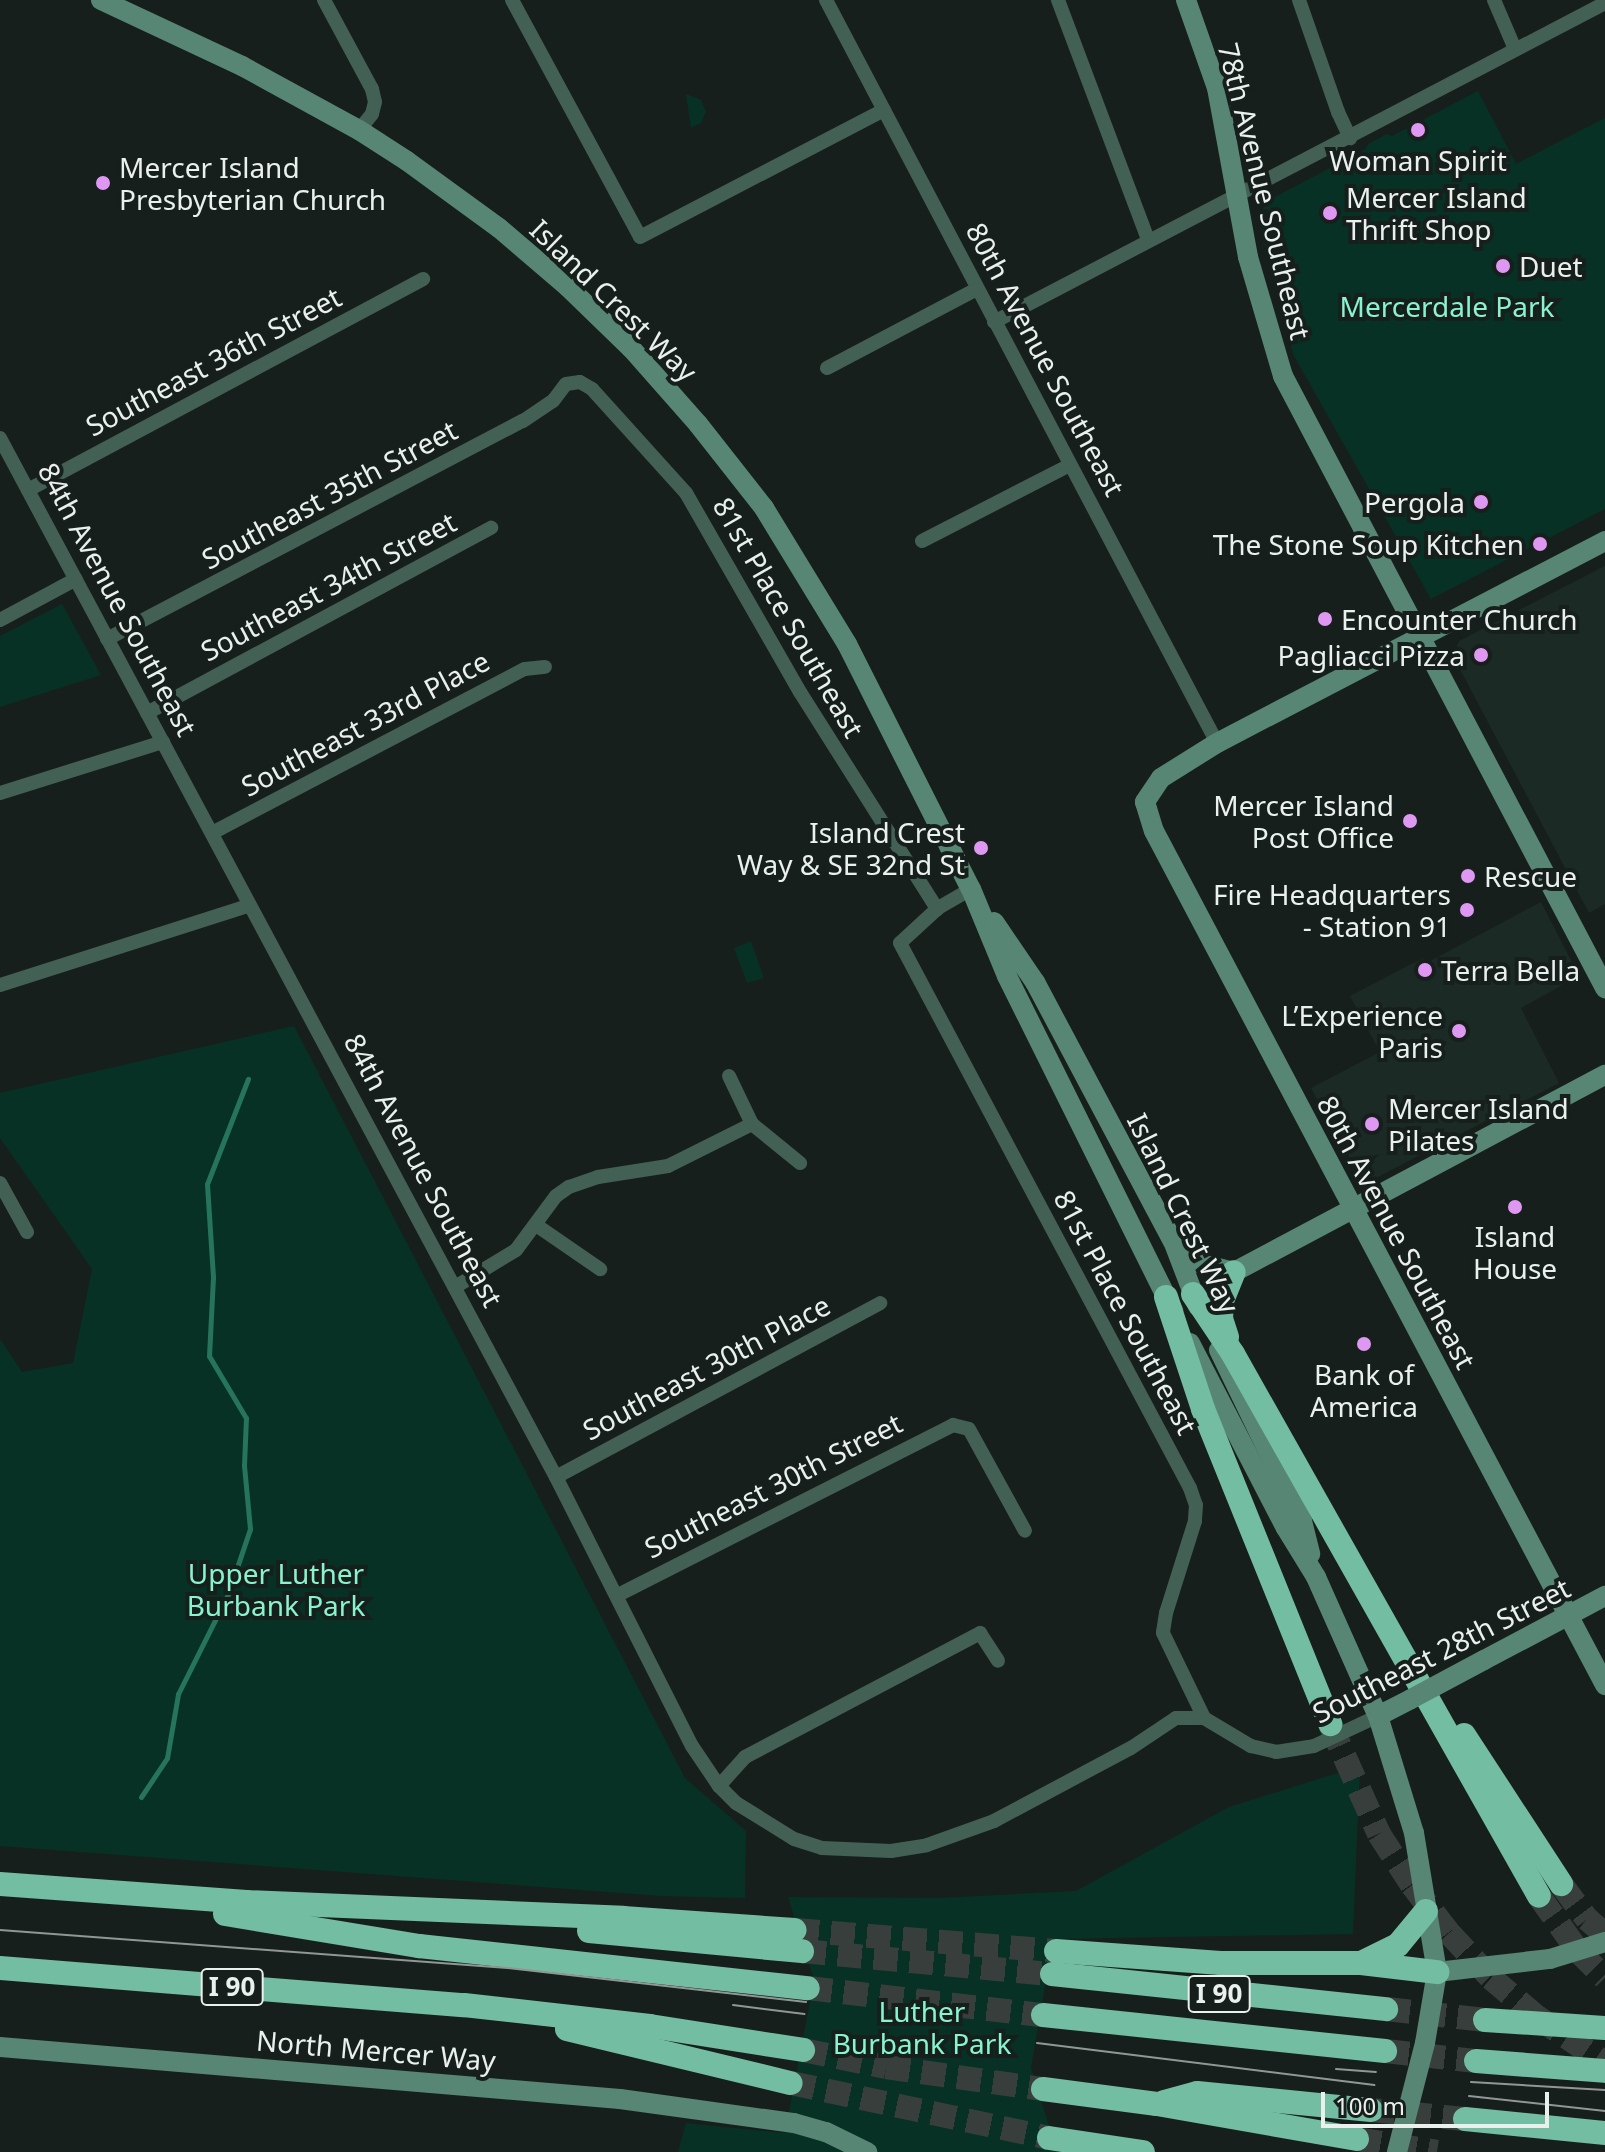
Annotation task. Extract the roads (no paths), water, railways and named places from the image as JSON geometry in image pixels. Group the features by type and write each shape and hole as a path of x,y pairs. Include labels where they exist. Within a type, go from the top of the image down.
{"highway":[{"path":"1233,1354 1221,1319 1222,1301 1234,1272"},
{"path":"1193,1294 1233,1354 1338,1542 1550,1890"},
{"path":"1166,1297 1203,1409 1330,1724"},
{"path":"0,1884 368,1908 607,1917 799,1940"},
{"path":"85,1891 419,1946 808,1988"},
{"path":"1361,1963 1398,1945 1426,1911"},
{"name":"I 90","path":"1361,1963 1054,1962 1386,2009"},
{"path":"1361,1963 1437,1972"},
{"name":"I 90","path":"0,1968 464,2005 650,2026 803,2050"},
{"path":"464,2005 791,2083"},
{"path":"1043,2015 1385,2051"},
{"path":"1485,2020 1605,2028"},
{"path":"1476,2061 1605,2071"},
{"path":"1043,2089 1157,2104 1357,2139"},
{"path":"1157,2104 1197,2093 1371,2110"},
{"path":"1465,2119 1605,2133"},
{"path":"1049,2138 1143,2152"}],"street":[{"name":"Island Crest Way","path":"101,0 242,66 359,130 499,228 631,348 698,424 764,508 810,580 847,644 971,889 1007,976 1166,1297 1286,1528 1316,1577 1378,1716 1414,1833 1437,1972 1425,2043 1397,2152"},
{"path":"512,0 640,237 884,110"},
{"name":"80th Avenue Southeast","path":"826,0 1217,743 1161,778 1145,802 1154,831 1605,1685"},
{"path":"1058,0 1148,240"},
{"name":"78th Avenue Southeast","path":"1186,0 1217,88 1248,257 1283,376 1605,988"},
{"path":"1299,0 1350,138"},
{"path":"1494,0 1515,49"},
{"path":"328,1 372,89 375,102 372,114 359,130"},
{"path":"994,322 1605,3"},
{"name":"Southeast 36th Street","path":"28,490 423,279"},
{"path":"827,368 977,289"},
{"name":"81st Place Southeast","path":"566,384 580,382 592,389 686,493 800,692 937,909 900,943 1190,1488 1196,1505 1195,1521 1163,1633 1204,1718"},
{"name":"Southeast 35th Street","path":"107,639 523,421 553,401 566,384"},
{"name":"84th Avenue Southeast","path":"0,438 556,1477 692,1746 719,1786 756,1819 794,1839 822,1848 863,1852 927,1845 968,1832 1131,1748 1176,1718 1204,1718"},
{"path":"922,541 1070,465"},
{"name":"Southeast 34th Street","path":"147,713 491,528"},
{"path":"1217,743 1605,541"},
{"path":"0,620 76,579"},
{"name":"Southeast 33rd Place","path":"212,833 525,669 545,667"},
{"path":"0,793 163,742"},
{"name":"Island Crest Way","path":"971,889 1035,982 1173,1241 1193,1294 1302,1521 1316,1577"},
{"path":"937,909 971,889"},
{"path":"0,985 250,905"},
{"path":"1173,1241 1194,1262 1234,1272 1605,1075"},
{"path":"729,1076 752,1124 800,1163"},
{"path":"455,1287 505,1259 536,1225 556,1196 569,1187 598,1177 668,1166 752,1124"},
{"path":"0,1183 27,1232"},
{"path":"536,1225 600,1269"},
{"name":"Southeast 30th Place","path":"556,1477 880,1303"},
{"name":"Southeast 30th Street","path":"618,1595 953,1425 969,1429 1025,1531"},
{"name":"Southeast 28th Street","path":"1204,1718 1251,1746 1276,1752 1314,1746 1411,1699 1605,1596"},
{"path":"719,1786 745,1757 980,1633 998,1661"},
{"path":"1437,1972 1550,1959 1605,1942"},
{"name":"North Mercer Way","path":"0,2047 611,2098 747,2114 826,2132 867,2152"}],"waterway":[{"path":"141,1797 167,1758 178,1694 228,1594 250,1529 244,1465 246,1418 209,1356 213,1277 207,1184 248,1079"}],"tunnel":[{"path":"1330,1724 1379,1834 1412,1885 1449,1933 1491,1978 1537,2017 1605,2063"},
{"path":"1561,1884 1587,1919 1605,1934"},
{"path":"1539,1896 1578,1951 1605,1978"},
{"path":"795,1930 1056,1951"},
{"path":"802,1951 1052,1974"},
{"path":"808,1988 1043,2015"},
{"path":"1386,2009 1485,2020"},
{"path":"803,2050 886,2067 1043,2089"},
{"path":"1385,2051 1476,2061"},
{"path":"791,2083 1049,2138"},
{"path":"1371,2110 1465,2119"},
{"path":"1357,2139 1437,2152"}],"tram line":[{"path":"0,1930 508,1968 806,2002"},
{"path":"733,2005 804,2014"},
{"path":"1037,2043 1374,2085"},
{"path":"1336,2069 1376,2072"},
{"path":"1471,2082 1605,2090"},
{"path":"1469,2096 1605,2111"}],"place":[{"name":"Woman Spirit","path":"1418,130"},
{"name":"Mercer Island Presbyterian Church","path":"103,183"},
{"name":"Mercer Island Thrift Shop","path":"1330,213"},
{"name":"Duet","path":"1503,266"},
{"name":"Pergola","path":"1481,502"},
{"name":"The Stone Soup Kitchen","path":"1540,544"},
{"name":"Encounter Church","path":"1325,619"},
{"name":"Pagliacci Pizza","path":"1481,655"},
{"name":"Mercer Island Post Office","path":"1410,821"},
{"name":"Island Crest Way & SE 32nd St","path":"981,848"},
{"name":"Rescue","path":"1468,876"},
{"name":"Fire Headquarters - Station 91","path":"1467,910"},
{"name":"Terra Bella","path":"1425,970"},
{"name":"L’Experience Paris","path":"1459,1031"},
{"name":"Mercer Island Pilates","path":"1372,1124"},
{"name":"Island House","path":"1515,1207"},
{"name":"Bank of America","path":"1364,1344"}],"park label":[{"name":"Mercerdale Park","path":"1447,306"},
{"name":"Upper Luther Burbank Park","path":"276,1589"},
{"name":"Luther Burbank Park","path":"922,2027"}]}
